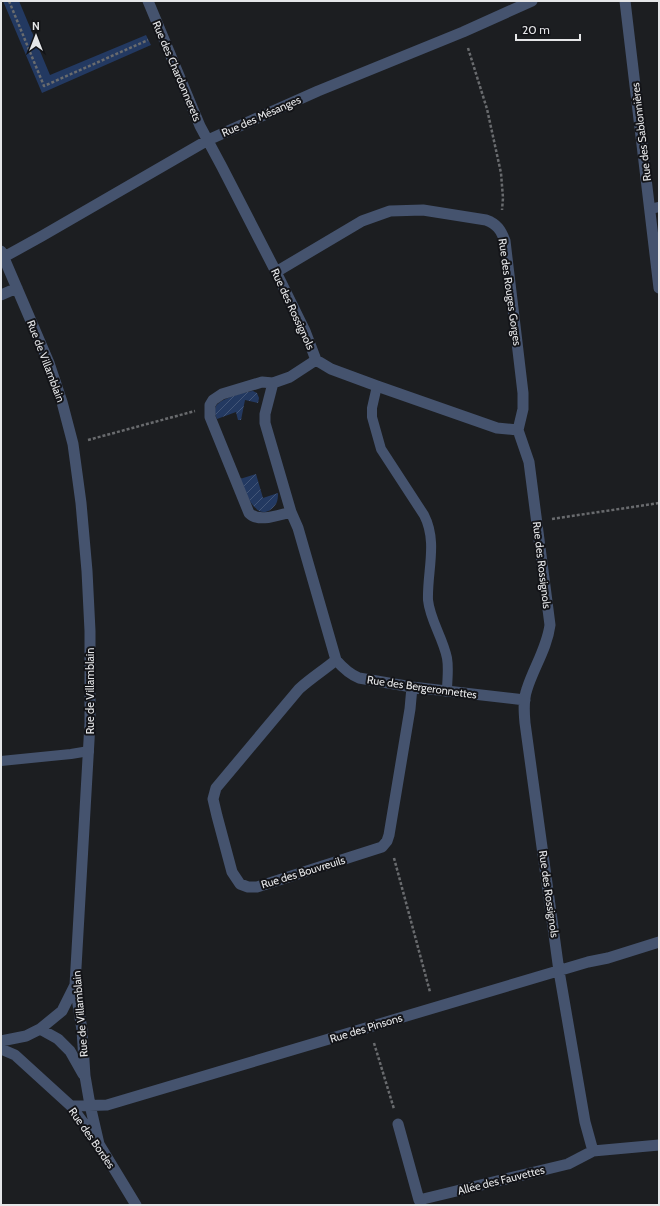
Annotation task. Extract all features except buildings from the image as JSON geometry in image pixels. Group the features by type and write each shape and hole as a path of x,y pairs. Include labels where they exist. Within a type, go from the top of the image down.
{"street":[{"name":"Rue des Chardonnerets","path":"148,1 200,126 208,140"},
{"name":"Rue des Mésanges","path":"2,254 42,236 208,140 311,94 463,32 532,1"},
{"name":"Rue des Sablonnières","path":"625,1 655,208 659,288"},
{"name":"Rue des Rossignols","path":"208,140 305,331 316,360 331,369 376,386 497,428 518,430 529,462 550,625 542,654 526,690 523,711 559,971 585,1122 593,1151"},
{"name":"Rue des Rouges Gorges","path":"276,272 362,221 390,211 423,210 493,222 502,234 504,241 523,393 523,409 518,430"},
{"name":"Rue de Villamblain","path":"2,254 49,363 62,402 73,444 82,503 90,631 90,724 75,985 82,1030 85,1076 99,1144"},
{"path":"1,295 17,288"},
{"path":"291,512 260,518 253,517 249,513 210,417 210,405 213,400 222,394 262,382 273,383 290,377 316,360"},
{"name":"Rue des Bergeronnettes","path":"273,383 265,414 266,423 291,512 298,528 336,660 344,670 359,678 447,692 525,700"},
{"name":"Rue des Bouvreuils","path":"336,660 310,678 299,689 216,788 213,799 232,872 240,884 257,886 382,847 387,841"},
{"path":"387,841 410,709 412,687"},
{"name":"Rue des Pinsons","path":"71,1106 107,1105 659,942"},
{"path":"1,1041 26,1036 40,1029 62,1011 75,985"},
{"path":"40,1029 58,1039 70,1051 85,1076"},
{"name":"Rue des Bordes","path":"1,1049 15,1055 71,1106 99,1144 136,1205"},
{"name":"Allée des Fauvettes","path":"398,1124 419,1200 568,1164 593,1151 659,1145"}],"lane":[{"path":"376,386 372,417 381,449 428,522 432,552 428,599 430,611 447,656 447,692"},
{"path":"1,760 89,751"}],"path":[{"path":"9,1 44,86 161,34"},
{"path":"463,32 487,109 501,173 503,198 501,221 497,226"},
{"path":"84,441 197,410 210,411"},
{"path":"545,520 659,503"},
{"path":"387,841 392,848 434,1008"},
{"path":"370,1027 398,1124"}],"shaded area":[{"path":"3,1 19,1 50,75 146,35 151,45 42,93"},
{"path":"253,391 257,393 259,398 258,403 245,400 241,420 238,420 236,412 217,419 215,410 218,403 233,396"},
{"path":"256,474 263,498 278,493 276,505 270,510 264,512 259,511 251,502 240,479"}]}
